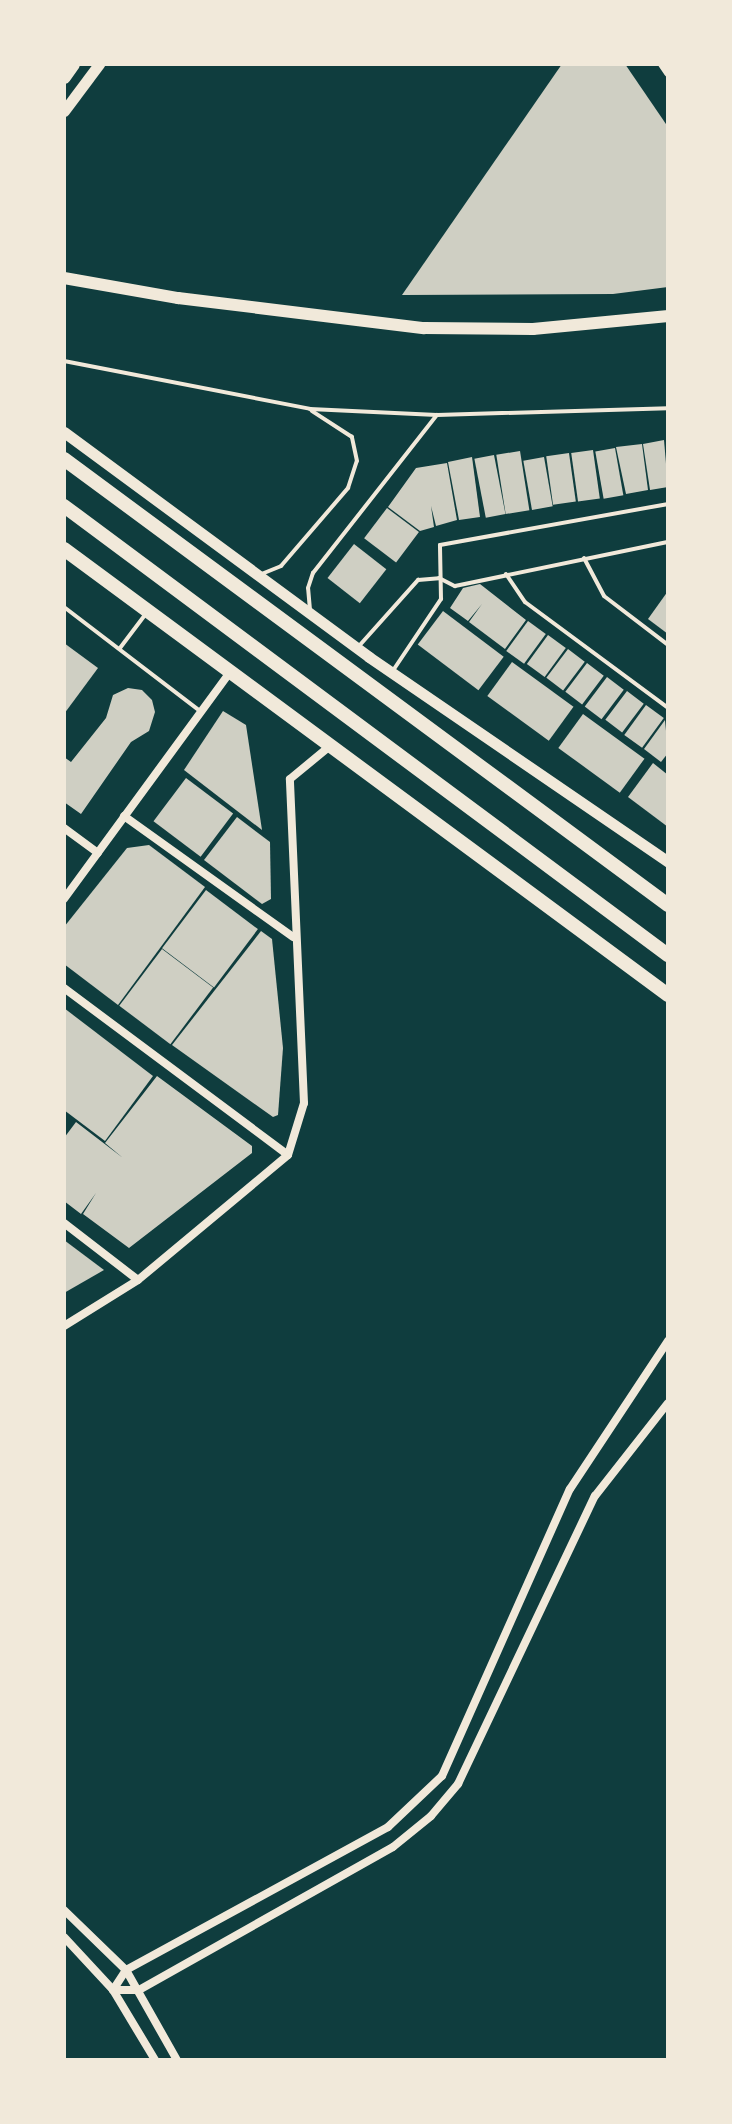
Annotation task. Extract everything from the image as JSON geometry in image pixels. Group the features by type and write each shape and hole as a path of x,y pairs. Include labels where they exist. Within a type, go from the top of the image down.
{"main road":[{"path":"64,77 73,64"},
{"path":"64,278 208,303 424,328 533,329 668,316"},
{"path":"64,459 668,905"},
{"path":"64,506 668,955"},
{"path":"64,549 668,995"}],"street":[{"path":"64,111 99,64"},
{"path":"662,64 668,73"},
{"path":"64,432 357,648 668,862"},
{"path":"64,899 230,672"},
{"path":"64,1326 138,1280 288,1155 304,1103 293,937 290,779 330,746"},
{"path":"124,816 293,937"},
{"path":"64,828 98,853"},
{"path":"64,988 288,1155"},
{"path":"64,1223 138,1280"},
{"path":"113,1990 126,1970 388,1827 442,1776 570,1489 668,1341"},
{"path":"113,1990 139,1990 393,1847 431,1816 458,1784 595,1496 668,1403"},
{"path":"64,1910 126,1970 177,2060"},
{"path":"64,1937 113,1990 155,2060"}],"lane":[{"path":"64,361 310,409 437,415 668,408"},
{"path":"259,575 281,566 348,488 357,461 352,437 310,409"},
{"path":"310,612 308,588 313,573 437,415"},
{"path":"392,672 441,599 440,545 668,504"},
{"path":"357,648 418,580 439,578 455,586 668,542"},
{"path":"584,558 604,596 668,645"},
{"path":"506,574 525,602 668,708"},
{"path":"64,607 200,711"},
{"path":"120,648 148,611"}],"building":[{"path":"562,64 625,64 668,127 668,287 613,294 402,295"},
{"path":"664,440 668,487 650,490 643,444"},
{"path":"642,444 648,490 626,494 616,447"},
{"path":"615,448 623,495 604,499 595,451"},
{"path":"593,450 600,499 578,502 571,453"},
{"path":"520,451 529,510 506,514 496,455"},
{"path":"569,453 576,502 553,505 546,456"},
{"path":"494,455 505,514 486,518 474,459"},
{"path":"472,457 480,517 459,520 448,462"},
{"path":"544,457 553,506 532,510 523,461"},
{"path":"447,463 457,520 436,526 431,506 434,527 420,531 388,507 416,468"},
{"path":"387,508 419,532 396,562 364,538"},
{"path":"354,544 386,569 360,603 328,578"},
{"path":"480,584 526,620 505,649 469,622 482,604 468,621 450,608 463,588"},
{"path":"668,591 668,634 648,619"},
{"path":"443,611 504,657 478,690 418,645"},
{"path":"528,621 546,634 524,664 506,651"},
{"path":"548,635 566,648 545,677 527,664"},
{"path":"64,643 98,668 64,714"},
{"path":"568,649 585,662 563,690 546,678"},
{"path":"512,662 573,707 549,741 487,696"},
{"path":"587,663 604,676 582,704 565,692"},
{"path":"607,677 624,690 602,719 585,707"},
{"path":"128,688 142,690 152,700 155,712 149,731 131,742 81,814 64,802 64,757 71,762 106,718 113,695"},
{"path":"627,691 644,704 622,732 605,720"},
{"path":"646,705 664,718 642,748 624,735"},
{"path":"223,711 246,725 262,830 184,770"},
{"path":"583,714 644,759 620,793 558,748"},
{"path":"665,720 668,753 661,762 644,749"},
{"path":"653,763 668,775 668,827 628,797"},
{"path":"186,778 233,814 201,857 154,821"},
{"path":"237,817 270,842 271,899 262,904 204,860"},
{"path":"149,845 205,887 118,1005 64,964 64,927 127,848"},
{"path":"206,890 258,929 214,987 162,948"},
{"path":"261,931 272,939 283,1048 278,1115 273,1117 172,1045"},
{"path":"162,949 213,988 170,1044 119,1006"},
{"path":"64,1008 153,1076 105,1141 64,1110"},
{"path":"157,1076 252,1146 252,1153 129,1248 83,1214 96,1193 81,1214 64,1201 64,1138 76,1122 123,1158 105,1143"},
{"path":"64,1240 104,1270 64,1293"}]}
